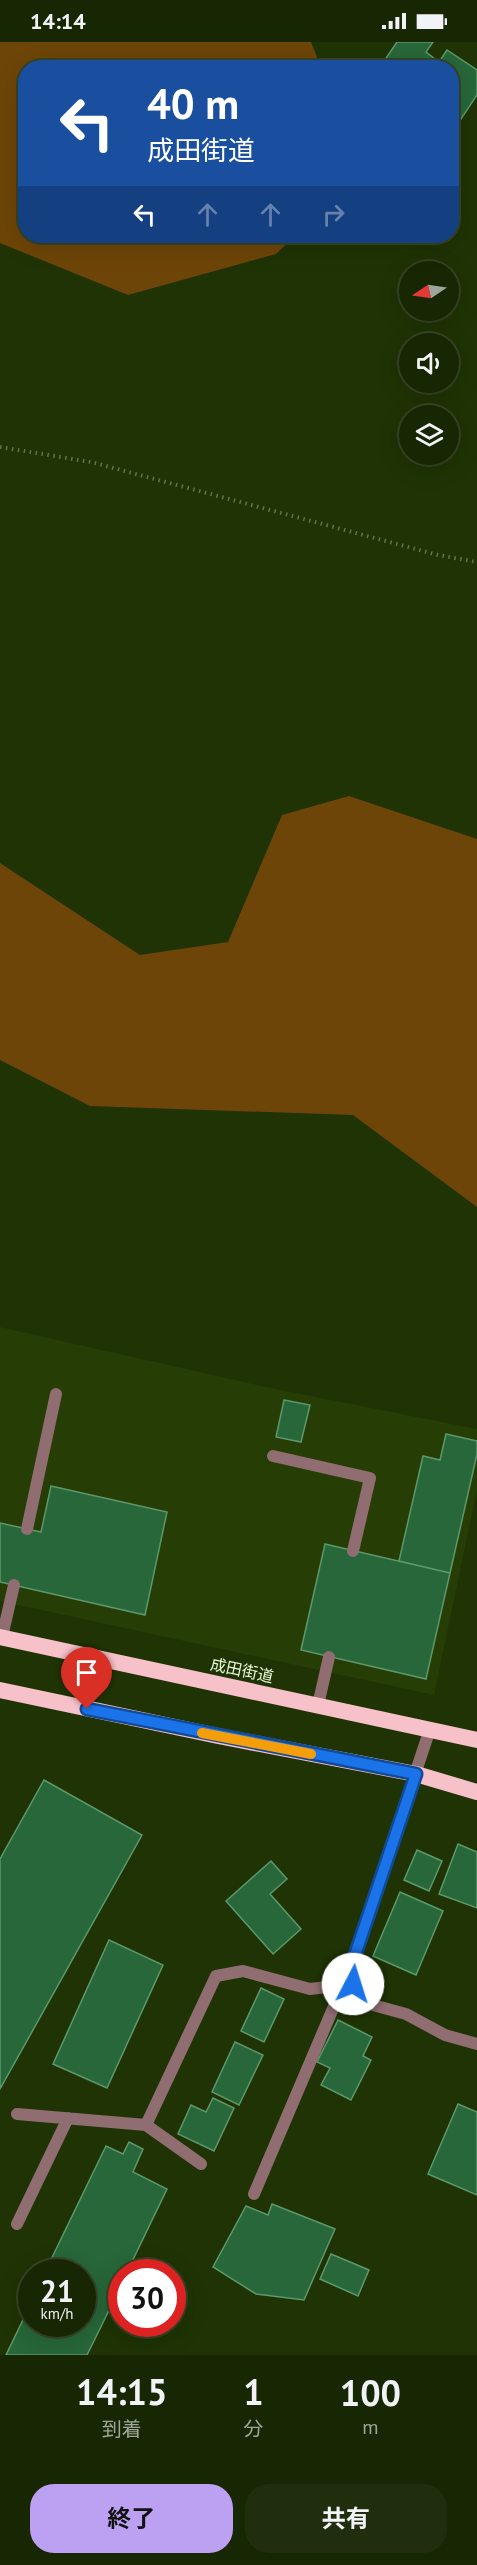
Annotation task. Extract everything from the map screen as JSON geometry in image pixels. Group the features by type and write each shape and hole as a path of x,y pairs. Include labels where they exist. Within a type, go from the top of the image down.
{"highway":[{"name":"成田街道","path":"1,1637 477,1740"},
{"path":"0,1690 218,1736 416,1774 477,1792"}],"street":[{"path":"27,1529 56,1394"},
{"path":"273,1456 370,1478 353,1551"},
{"path":"1,1637 14,1586"},
{"path":"318,1705 329,1657"},
{"path":"254,2194 348,1985 351,1967 430,1729"},
{"path":"146,2125 216,1976 243,1971 310,1989 348,1985"},
{"path":"348,1985 362,2002 406,2014 445,2035 477,2044"},
{"path":"17,2114 146,2125 201,2164"},
{"path":"17,2224 68,2118"}],"path":[{"path":"0,447 91,462 438,555 477,562"}],"shaded area":[{"path":"0,42 311,42 318,60 18,60 18,243 288,243 276,254 128,295 0,243"},
{"path":"349,796 477,839 477,1207 353,1115 90,1106 0,1060 0,863 140,955 228,942 282,815"},
{"path":"0,1327 266,1387 477,1429 477,1490 434,1695 0,1601"}],"building":[{"path":"397,42 433,42 426,52 436,60 385,60"},
{"path":"447,50 477,70 477,95 461,119 459,117 459,60 440,60"},
{"path":"284,1400 310,1405 301,1442 276,1437"},
{"path":"446,1434 477,1441 477,1454 450,1573 399,1561 423,1456 440,1460"},
{"path":"51,1486 167,1512 145,1615 0,1582 0,1523 41,1532"},
{"path":"325,1544 450,1573 426,1679 301,1650"},
{"path":"44,1780 142,1835 0,2089 0,1859"},
{"path":"458,1844 477,1852 477,1908 439,1894"},
{"path":"417,1850 442,1861 429,1891 404,1880"},
{"path":"271,1861 287,1879 270,1894 301,1929 273,1954 226,1901"},
{"path":"400,1892 443,1911 416,1975 373,1956"},
{"path":"109,1940 163,1965 107,2088 53,2064"},
{"path":"261,1988 284,1999 264,2042 241,2031"},
{"path":"338,2020 372,2037 363,2056 371,2060 351,2100 321,2085 330,2068 317,2062"},
{"path":"235,2042 263,2055 239,2105 212,2092"},
{"path":"213,2098 234,2108 214,2151 178,2134 191,2105 206,2112"},
{"path":"458,2104 477,2112 477,2195 428,2174"},
{"path":"129,2142 143,2149 133,2172 167,2189 133,2259 108,2259 108,2312 96,2337 96,2259 51,2259 106,2146 123,2154"},
{"path":"272,2204 335,2229 304,2300 256,2294 213,2267 246,2206 268,2215"},
{"path":"331,2254 369,2270 358,2296 320,2279"},
{"path":"18,2330 18,2337 96,2337 87,2355 6,2355"}],"slow traffic":[{"path":"202,1733 311,1754"}],"route":[{"path":"87,1709 416,1774 351,1967 353,1984"}]}
